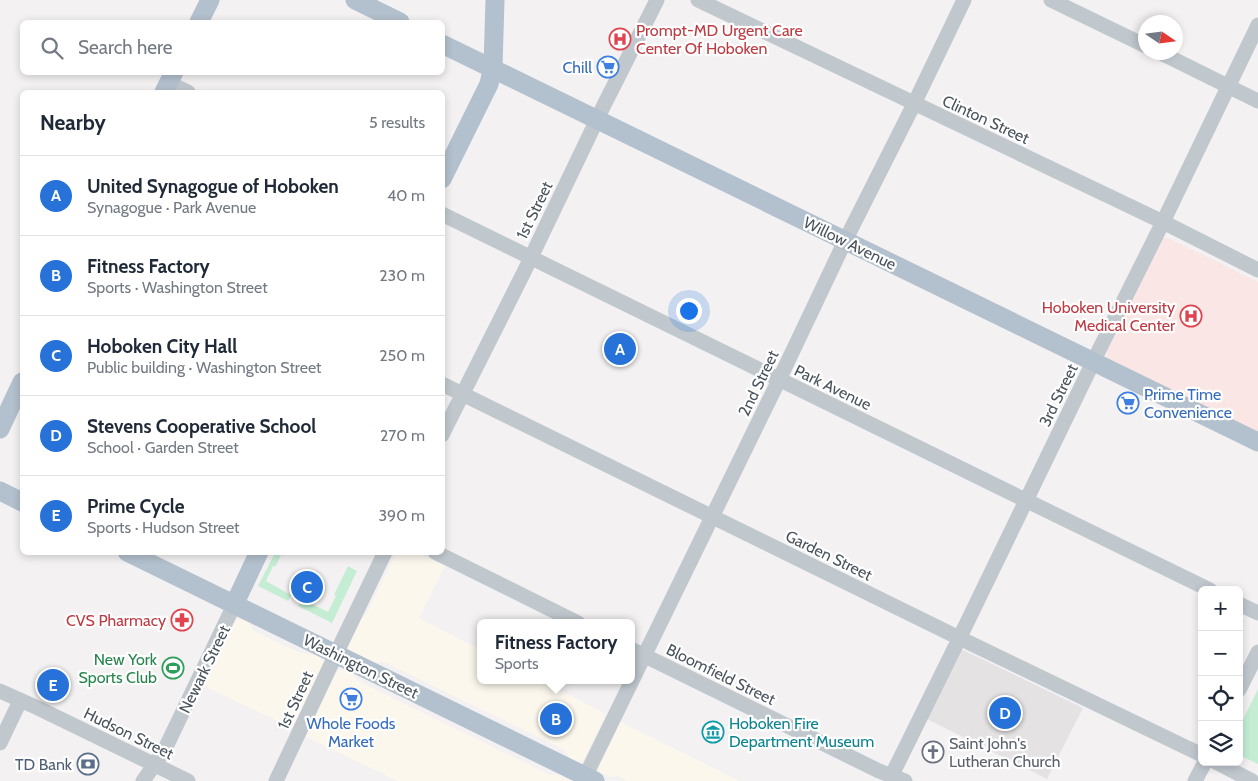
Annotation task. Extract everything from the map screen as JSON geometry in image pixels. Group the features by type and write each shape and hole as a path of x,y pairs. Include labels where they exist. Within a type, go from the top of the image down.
{"main road":[{"path":"200,20 210,0"},
{"path":"354,0 396,20"},
{"path":"445,174 489,84 493,67 495,0"},
{"name":"Willow Avenue","path":"445,45 493,67 1258,442"},
{"path":"0,429 20,386"},
{"path":"0,490 20,501"},
{"name":"Washington Street","path":"133,555 588,779"},
{"name":"Newark Street","path":"234,604 258,555"}],"street":[{"name":"1st Street","path":"445,429 657,0"},
{"name":"Clinton Street","path":"698,0 1163,222 1258,270"},
{"name":"2nd Street","path":"638,652 712,517 964,0"},
{"path":"1051,0 1138,42"},
{"name":"3rd Street","path":"895,779 959,639 1258,25"},
{"path":"1175,60 1258,101"},
{"path":"169,83 184,90"},
{"name":"Park Avenue","path":"445,215 1202,586"},
{"name":"Garden Street","path":"445,386 959,639 1198,753"},
{"name":"1st Street","path":"276,781 384,555"},
{"path":"441,555 570,619"},
{"name":"Newark Street","path":"143,781 164,752 234,604"},
{"path":"1243,606 1258,613"},
{"name":"Bloomfield Street","path":"638,652 895,779"},
{"path":"1243,682 1258,652"},
{"name":"2nd Street","path":"588,779 625,684"},
{"name":"Hudson Street","path":"0,691 188,781"},
{"path":"0,743 20,701"},
{"path":"1195,781 1202,766"},
{"path":"1224,766 1252,781"}],"shaded area":[{"name":"Hoboken University Medical Center","path":"1168,238 1258,282 1258,432 1107,358 1107,351 1161,240"},
{"path":"395,555 421,555 445,566 419,618 477,648 477,684 548,684 606,714 584,759 577,761 570,758 559,747 386,663 375,663 349,650 347,645 361,619 367,613"},
{"path":"237,619 249,623 254,631 300,653 312,654 323,661 294,729 202,685"},
{"path":"963,650 1083,708 1047,779 927,719"},
{"path":"339,670 346,670 353,674 358,681 550,775 560,775 570,781 398,781 306,737"},
{"path":"619,721 740,781 628,781 617,776 609,777 599,772 598,766"}],"green space":[{"path":"274,555 281,555 266,581 289,594 291,592 288,601 258,586"},
{"path":"348,566 357,571 332,623 298,606 303,598 328,612"},
{"path":"1258,689 1258,764 1243,757 1243,720"}],"place":[{"name":"Prompt-MD Urgent Care Center Of Hoboken","path":"620,39"},
{"name":"Chill","path":"608,67"},
{"name":"Hoboken University Medical Center","path":"1191,316"},
{"name":"United Synagogue of Hoboken","path":"620,349"},
{"name":"Prime Time Convenience","path":"1128,403"},
{"name":"Hoboken City Hall","path":"307,587"},
{"name":"CVS Pharmacy","path":"182,620"},
{"name":"New York Sports Club","path":"173,668"},
{"name":"Prime Cycle","path":"53,685"},
{"name":"Whole Foods Market","path":"351,699"},
{"name":"Stevens Cooperative School","path":"1005,713"},
{"name":"Fitness Factory","path":"556,719"},
{"name":"Hoboken Fire Department Museum","path":"713,732"},
{"name":"Saint John's Lutheran Church","path":"933,752"},
{"name":"TD Bank","path":"88,764"}]}
